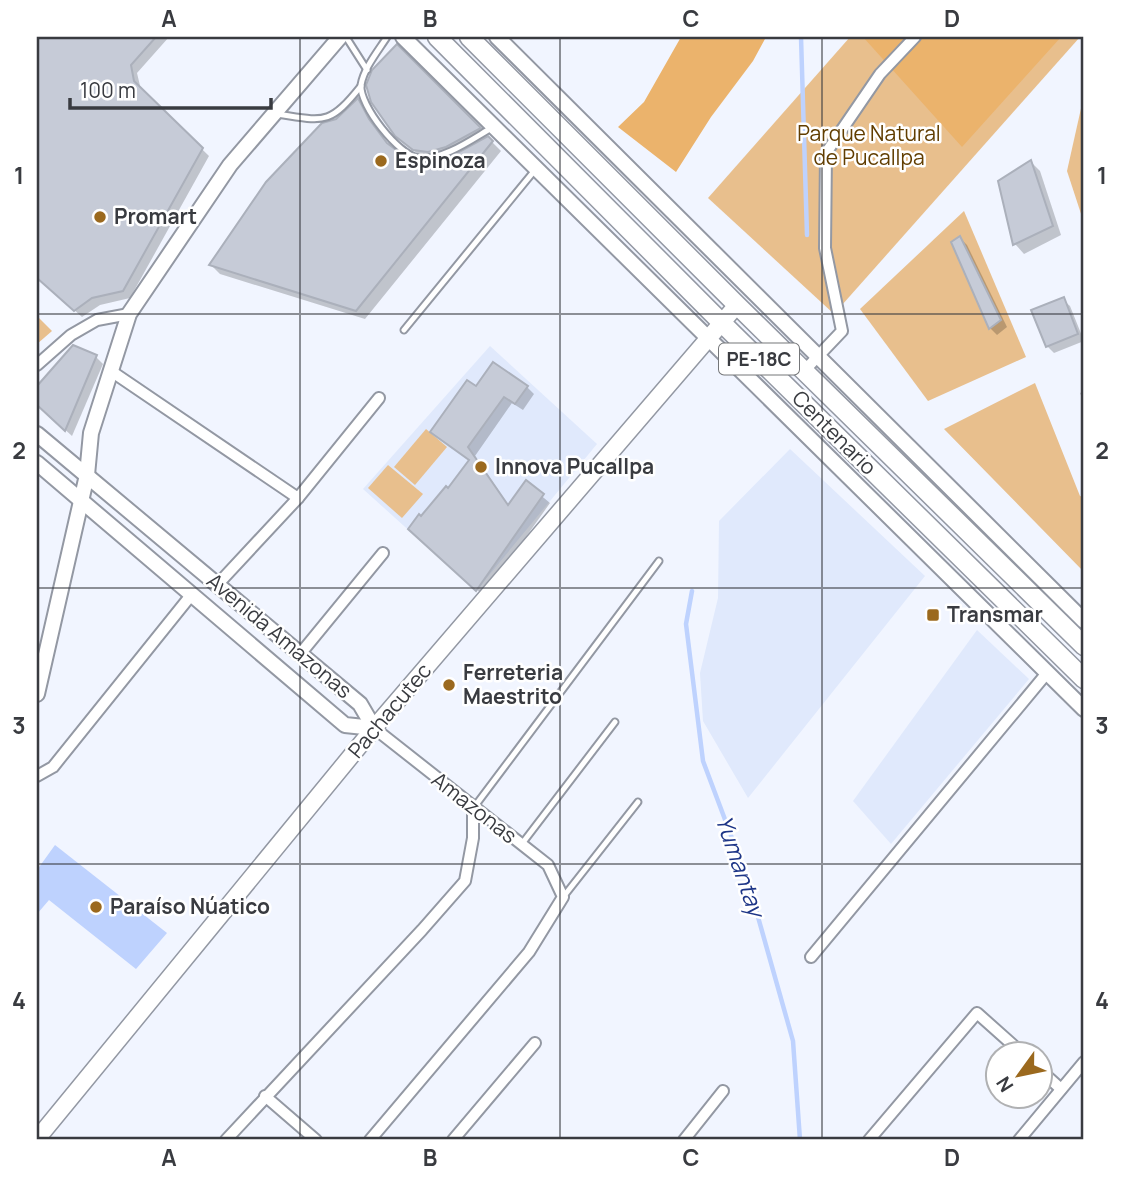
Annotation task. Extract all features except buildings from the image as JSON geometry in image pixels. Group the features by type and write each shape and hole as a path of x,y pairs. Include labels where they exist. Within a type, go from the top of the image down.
{"highway":[{"name":"Centenario","path":"437,37 726,327 1084,679"},
{"name":"Centenario","path":"469,37 1084,646"}],"main road":[{"name":"Pachacutec","path":"37,1139 378,732 741,309"},
{"name":"Pachacutec","path":"50,1140 378,732"}],"street":[{"path":"37,694 87,475 91,432 129,314 230,165 340,37"},
{"path":"403,37 1084,709"},
{"path":"497,37 1084,621"},
{"path":"804,371 842,331 825,248 826,152 880,74 915,37"},
{"name":"Pachacutec","path":"741,309 751,290"},
{"path":"37,365 71,335 97,320 129,314"},
{"path":"111,371 298,498"},
{"path":"217,585 298,498 379,398"},
{"name":"Avenida Amazonas","path":"37,434 360,704 378,732"},
{"name":"Avenida Amazonas","path":"37,463 345,725 378,732"},
{"path":"301,653 383,554"},
{"path":"37,776 54,767 192,594"},
{"path":"811,957 1047,673"},
{"name":"Amazonas","path":"378,732 548,865 564,897"},
{"path":"226,1140 465,881 472,838 473,808"},
{"path":"369,1140 529,952 564,897"},
{"path":"869,1140 977,1013 1007,1040"},
{"path":"453,1140 535,1043"},
{"path":"1019,1140 1084,1062"},
{"path":"1054,1082 1061,1089"},
{"path":"684,1140 723,1091"},
{"path":"265,1096 316,1140"}],"lane":[{"path":"346,37 367,70"},
{"path":"274,114 320,120 327,118 361,86 367,70 387,37"},
{"path":"361,86 365,103 380,127 410,156 436,156 493,127"},
{"path":"404,330 536,169"},
{"path":"473,808 659,561"},
{"path":"522,845 615,722"},
{"path":"564,897 638,803"}],"shaded area":[{"path":"681,37 766,37 753,61 711,117 676,172 618,127 644,102"},
{"path":"863,37 1061,37 962,147"},
{"name":"Innova Pucallpa","path":"490,346 597,444 476,591 363,489"},
{"path":"790,449 925,576 748,798 703,721 700,673 718,598 719,521"},
{"path":"977,630 1029,679 891,844 853,801"}],"green space":[{"name":"Parque Natural de Pucallpa","path":"850,37 1080,37 834,314 708,198"},
{"path":"1084,95 1084,223 1067,171"},
{"path":"964,211 1026,357 928,401 860,309"},
{"path":"37,316 52,331 37,344"},
{"path":"1035,383 1080,496 1084,497 1084,572 944,429"},
{"path":"426,429 447,447 415,485 394,467"},
{"path":"388,465 423,494 402,518 368,488"}],"water":[{"name":"Paraíso Núatico","path":"55,845 167,933 136,969 49,900 37,914 37,870"}],"waterway":[{"name":"Yumantay","path":"801,37 807,235"},
{"name":"Yumantay","path":"692,591 686,624 703,761 747,878 793,1041 800,1140"}],"place":[{"name":"Espinoza","path":"381,161"},
{"name":"Promart","path":"100,217"},
{"name":"Innova Pucallpa","path":"481,467"},
{"name":"Transmar","path":"933,615"},
{"name":"Ferreteria Maestrito","path":"449,685"},
{"name":"Paraíso Núatico","path":"96,907"}]}
